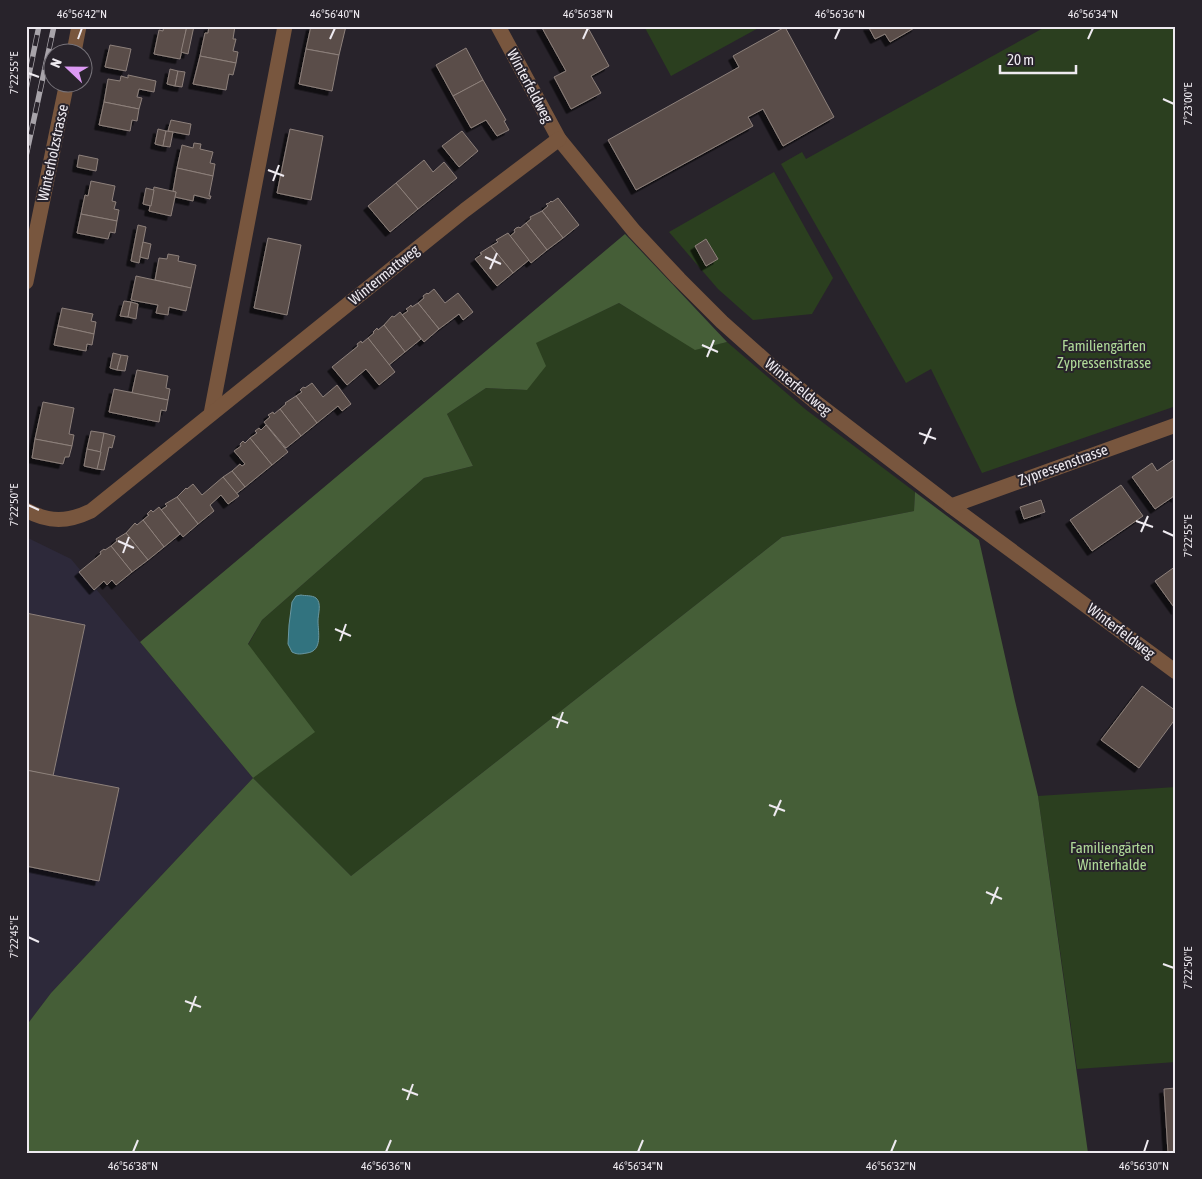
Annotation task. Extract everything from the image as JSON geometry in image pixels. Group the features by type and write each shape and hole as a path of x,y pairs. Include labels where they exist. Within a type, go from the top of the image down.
{"street":[{"path":"76,42 79,26"},
{"path":"211,414 285,26"},
{"name":"Winterfeldweg","path":"498,26 559,139 634,231 722,322 811,398 951,506 1176,672"},
{"name":"Winterholzstrasse","path":"26,282 66,92"},
{"name":"Wintermattweg","path":"30,512 49,520 64,520 78,517 91,511 457,216 559,139"},
{"name":"Zypressenstrasse","path":"951,506 1176,425"}],"shaded area":[{"path":"26,537 71,559 253,778 51,993 26,1026"}],"green space":[{"path":"644,26 762,26 671,76"},
{"name":"Familiengärten Zypressenstrasse","path":"1047,26 1176,26 1176,406 982,473 931,369 906,383 781,164 802,152 806,159"},
{"path":"774,172 833,278 812,314 753,320 718,289 669,232"},
{"path":"625,234 727,342 695,350 619,303 536,343 546,366 527,390 486,388 447,414 473,466 424,478 262,620 248,644 315,732 253,778 140,642"},
{"path":"619,303 695,349 727,342 805,409 915,492 914,511 782,537 351,876 253,778 248,645 262,620 424,478 473,466 447,414 486,388 527,390 535,343"},
{"path":"915,492 979,540 1038,796 1088,1153 26,1153 26,1026 51,993 253,778 351,876 782,537 914,511"},
{"name":"Familiengärten Winterhalde","path":"1176,787 1176,1062 1077,1069 1038,796"}],"water":[{"path":"296,596 313,596 318,600 319,635 318,645 312,652 296,654 292,652 288,644 289,625 292,602"}],"building":[{"path":"164,26 187,26 180,59 154,54 159,30 163,31"},
{"path":"187,26 194,26 188,54 181,52"},
{"path":"209,26 235,26 233,39 236,39 233,51 238,52 236,63 200,56 205,33 208,33"},
{"path":"311,26 346,26 339,55 306,49"},
{"path":"541,26 587,26 609,66 591,76 601,93 571,109 554,77 566,71"},
{"path":"868,26 916,27 890,42 885,34 875,39"},
{"path":"785,27 834,117 783,146 763,109 748,117 753,126 636,190 608,140 739,67 733,56"},
{"path":"110,45 131,49 126,71 105,67"},
{"path":"466,48 483,80 453,96 436,65"},
{"path":"306,49 339,55 332,91 299,84"},
{"path":"200,56 236,63 233,75 229,74 226,90 193,84"},
{"path":"170,69 178,71 175,86 167,84"},
{"path":"178,71 185,72 182,87 175,86"},
{"path":"128,75 156,81 154,92 139,89 137,97 142,98 139,109 104,102 108,79 120,81 121,76 128,78"},
{"path":"483,80 506,120 504,121 509,130 497,136 486,120 471,128 453,96"},
{"path":"104,102 139,109 137,121 132,120 130,131 99,125"},
{"path":"171,120 191,124 189,135 168,131"},
{"path":"158,129 166,131 163,146 155,144"},
{"path":"290,129 323,136 311,200 277,193"},
{"path":"166,131 173,132 170,147 163,146"},
{"path":"462,131 478,151 459,167 442,146"},
{"path":"194,143 201,144 200,149 213,152 210,163 215,164 213,176 177,168 182,145 193,148"},
{"path":"79,155 98,159 96,171 77,167"},
{"path":"424,160 433,172 444,162 457,178 418,209 396,183"},
{"path":"177,168 213,176 210,199 194,195 193,201 175,197 176,192 173,191"},
{"path":"91,181 115,186 112,201 116,202 114,209 119,210 117,221 81,214 85,195 88,196"},
{"path":"396,183 418,209 390,232 368,206"},
{"path":"154,187 176,192 171,216 149,211"},
{"path":"146,188 154,190 151,206 143,204"},
{"path":"558,198 579,225 563,238 542,211 548,206 546,204"},
{"path":"542,211 563,238 547,250 526,223 531,219 530,217"},
{"path":"81,214 117,221 115,233 110,232 108,239 77,233"},
{"path":"526,223 547,250 531,263 510,236 515,232 516,228 520,228"},
{"path":"138,225 146,227 139,263 131,261"},
{"path":"508,233 529,260 513,273 491,246 498,242 496,240"},
{"path":"268,238 301,245 287,315 254,308"},
{"path":"706,239 718,259 706,266 695,246"},
{"path":"143,242 151,244 148,259 140,257"},
{"path":"491,246 513,273 497,286 475,259 482,254 480,253"},
{"path":"168,254 179,256 178,261 196,265 191,288 155,280 159,258 167,259"},
{"path":"136,276 191,288 186,311 169,307 168,315 156,313 158,305 131,300"},
{"path":"434,289 445,303 458,293 473,312 463,320 459,314 439,329 418,303 424,298 423,296"},
{"path":"124,301 131,302 128,317 120,316"},
{"path":"131,302 138,304 136,319 128,317"},
{"path":"418,303 439,329 424,342 402,315 408,311 406,309 411,305 412,307"},
{"path":"62,308 93,314 91,321 96,322 94,334 58,326"},
{"path":"400,312 421,339 405,352 384,325 392,316 394,317"},
{"path":"384,325 405,352 389,365 368,338 377,328 378,330"},
{"path":"58,326 94,334 92,345 87,344 86,351 54,345"},
{"path":"368,338 395,372 379,385 366,369 347,385 332,367 358,346 357,344 361,341 362,343"},
{"path":"113,353 121,355 117,370 110,368"},
{"path":"121,355 128,356 125,371 117,370"},
{"path":"137,370 168,376 166,388 170,389 168,400 132,393"},
{"path":"312,383 323,397 337,385 351,404 342,411 338,406 317,423 296,396 302,392 300,390 302,388"},
{"path":"114,389 168,400 166,411 161,410 159,422 109,412"},
{"path":"296,396 317,423 301,436 280,409 285,403"},
{"path":"43,402 74,408 69,434 74,435 72,446 35,439"},
{"path":"280,409 301,436 286,448 264,422 270,417 268,415 273,412 274,414"},
{"path":"266,425 288,452 272,465 250,438 257,433 255,431 259,428 261,430"},
{"path":"91,431 104,433 101,452 87,449"},
{"path":"104,433 115,436 112,448 109,447 104,470 97,469"},
{"path":"250,438 272,465 245,487 232,471 240,464 242,466 245,464 234,451 241,446 240,444 243,441 245,443"},
{"path":"35,439 72,446 69,457 65,457 63,464 32,458"},
{"path":"87,449 101,452 97,469 84,466"},
{"path":"1176,458 1176,498 1174,496 1155,509 1132,477 1152,463 1157,471"},
{"path":"232,471 245,487 236,494 223,477"},
{"path":"223,477 239,496 228,504 221,495 210,505 214,511 198,524 177,497 193,484 202,495"},
{"path":"1121,485 1143,516 1092,551 1070,520"},
{"path":"177,497 198,524 183,537 161,510 167,506 165,504"},
{"path":"1041,500 1045,512 1024,519 1020,507"},
{"path":"159,507 180,534 164,547 143,520 149,515 147,514 151,510 153,512"},
{"path":"143,520 164,547 148,560 126,533 135,523 137,525"},
{"path":"126,533 148,560 132,572 111,546 117,541 116,539"},
{"path":"111,546 132,572 116,585 112,580 107,585 104,581 94,590 79,572 101,554 100,552"},
{"path":"1176,566 1176,610 1155,581"},
{"path":"26,613 85,625 53,776 26,770"},
{"path":"1142,686 1176,711 1176,718 1139,768 1101,740"},
{"path":"26,770 119,788 99,881 26,866"},
{"path":"1176,1088 1176,1153 1168,1153 1164,1089"}],"railway":[{"path":"26,89 39,26"},
{"path":"26,156 54,26"}]}
